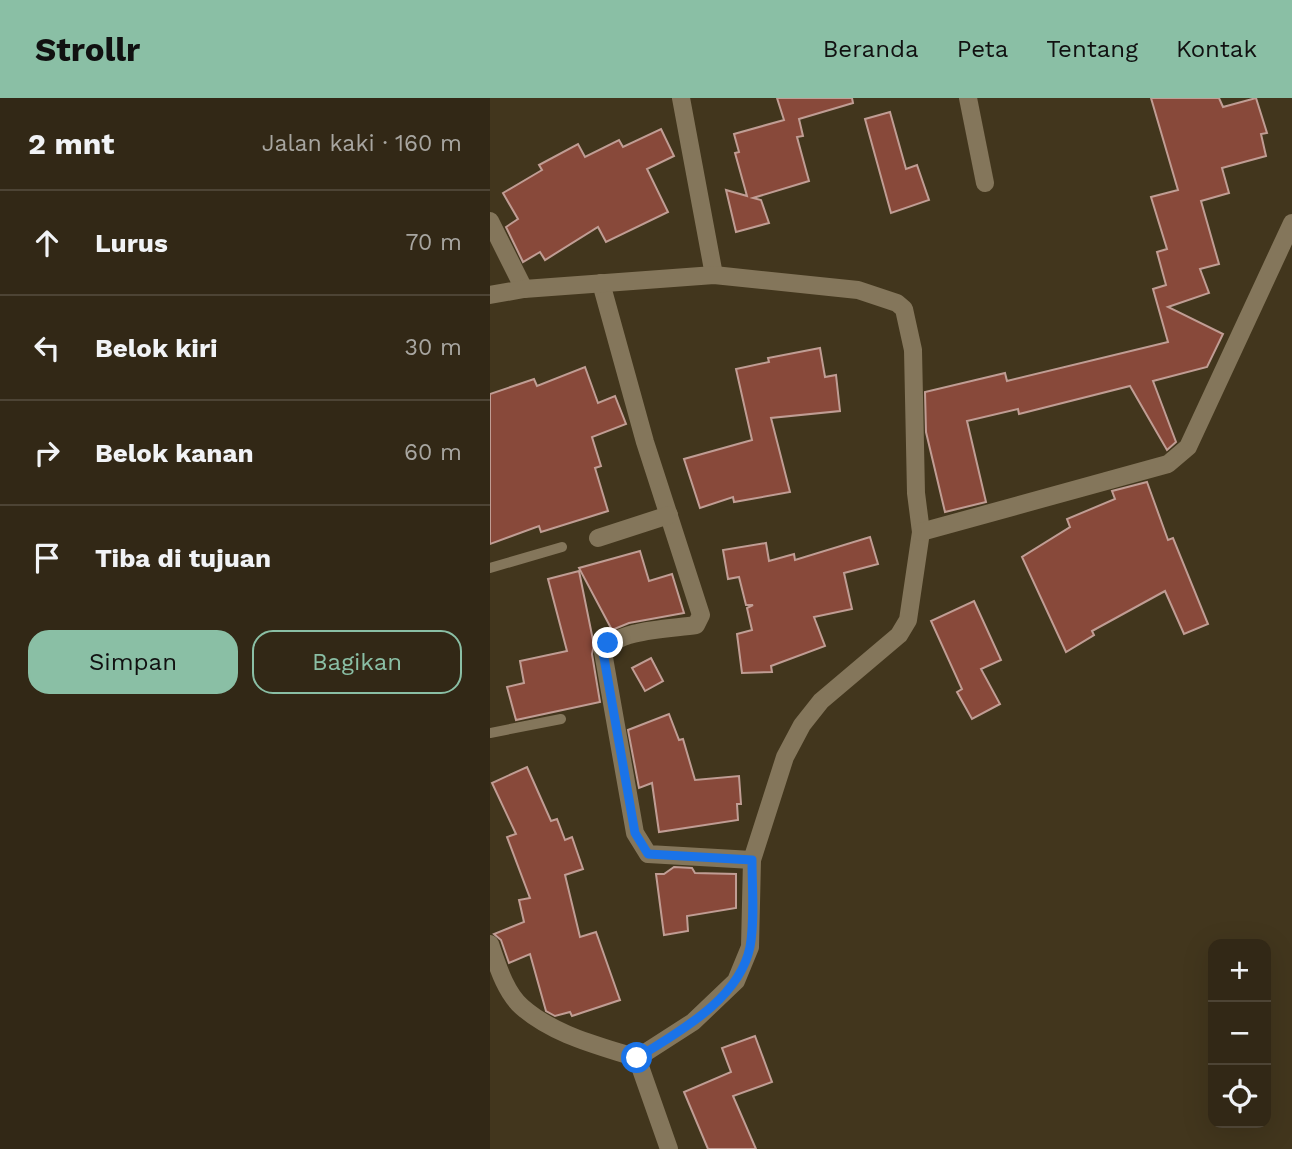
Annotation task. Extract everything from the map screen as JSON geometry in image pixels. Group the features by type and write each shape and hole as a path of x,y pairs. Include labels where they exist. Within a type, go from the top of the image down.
{"street":[{"path":"681,98 714,275"},
{"path":"968,98 985,183"},
{"path":"490,220 524,289"},
{"path":"921,532 1168,464 1188,447 1292,223"},
{"path":"490,295 524,289 714,275 858,289 897,303 904,309 913,350 916,493 921,532 908,620 899,635 821,701 802,725 785,758 752,860 750,947 736,981 693,1022 637,1058"},
{"path":"601,283 669,515 700,607 700,621 696,625 623,636 608,643 603,652 635,833 648,854 752,860"},
{"path":"598,538 669,515"},
{"path":"490,944 503,979 520,1006 567,1035 637,1058"},
{"path":"637,1058 669,1149"}],"lane":[{"path":"490,568 562,547"},
{"path":"490,733 561,719"}],"building":[{"path":"777,98 852,98 853,103 799,119 803,136 797,137 809,181 753,198 761,200 769,223 736,232 726,190 747,196 735,153 739,152 734,134 784,120"},
{"path":"1151,98 1219,98 1223,107 1256,98 1267,133 1261,134 1266,156 1222,168 1229,193 1201,201 1219,264 1200,269 1209,293 1168,307 1223,334 1207,367 1153,381 1176,442 1167,450 1130,386 1019,414 1018,409 967,421 986,502 945,512 926,432 925,392 1005,373 1007,381 1168,342 1153,289 1166,285 1157,252 1167,249 1151,197 1178,190"},
{"path":"890,112 906,169 917,165 929,200 891,213 865,119"},
{"path":"661,129 674,156 647,169 668,212 606,242 598,227 545,260 540,252 523,262 506,227 518,219 503,193 542,170 539,165 578,144 585,157 619,140 623,147"},
{"path":"820,348 825,377 836,375 840,411 771,418 790,492 734,502 733,497 700,508 684,459 752,440 736,369 769,362 768,358"},
{"path":"585,367 598,403 615,396 626,424 592,437 601,466 595,468 608,511 541,532 539,526 490,544 490,394 534,379 537,386"},
{"path":"1147,482 1168,540 1173,538 1208,624 1184,634 1165,591 1092,631 1094,635 1066,652 1022,557 1070,527 1067,519 1115,499 1112,491"},
{"path":"870,537 878,564 844,573 852,609 814,617 825,646 771,666 772,672 742,673 737,634 752,630 747,608 753,605 746,605 739,577 728,579 723,550 766,543 769,561 794,554 795,560"},
{"path":"640,551 649,581 672,574 684,613 629,623 612,630 579,568"},
{"path":"579,571 594,645 592,654 600,702 516,720 507,687 524,683 520,661 567,651 548,579"},
{"path":"974,601 1001,660 981,669 1000,704 972,719 957,692 962,689 931,621"},
{"path":"651,658 663,681 645,691 632,668"},
{"path":"669,714 679,740 683,739 695,780 739,776 741,804 737,804 738,820 659,832 652,783 639,788 628,730"},
{"path":"527,767 551,821 557,819 565,840 572,837 583,869 565,875 580,937 596,932 620,1000 572,1016 570,1012 555,1016 546,1011 530,954 509,963 501,940 494,934 524,922 519,900 530,898 507,837 516,834 492,783"},
{"path":"674,867 692,868 695,873 736,874 736,908 687,916 688,931 664,935 656,874 664,874"},
{"path":"755,1036 772,1082 733,1096 756,1149 708,1149 684,1092 731,1072 722,1048"}],"route":[{"path":"608,643 603,652 635,833 640,846 648,854 752,860 750,947 736,981 693,1022 637,1058"}]}
